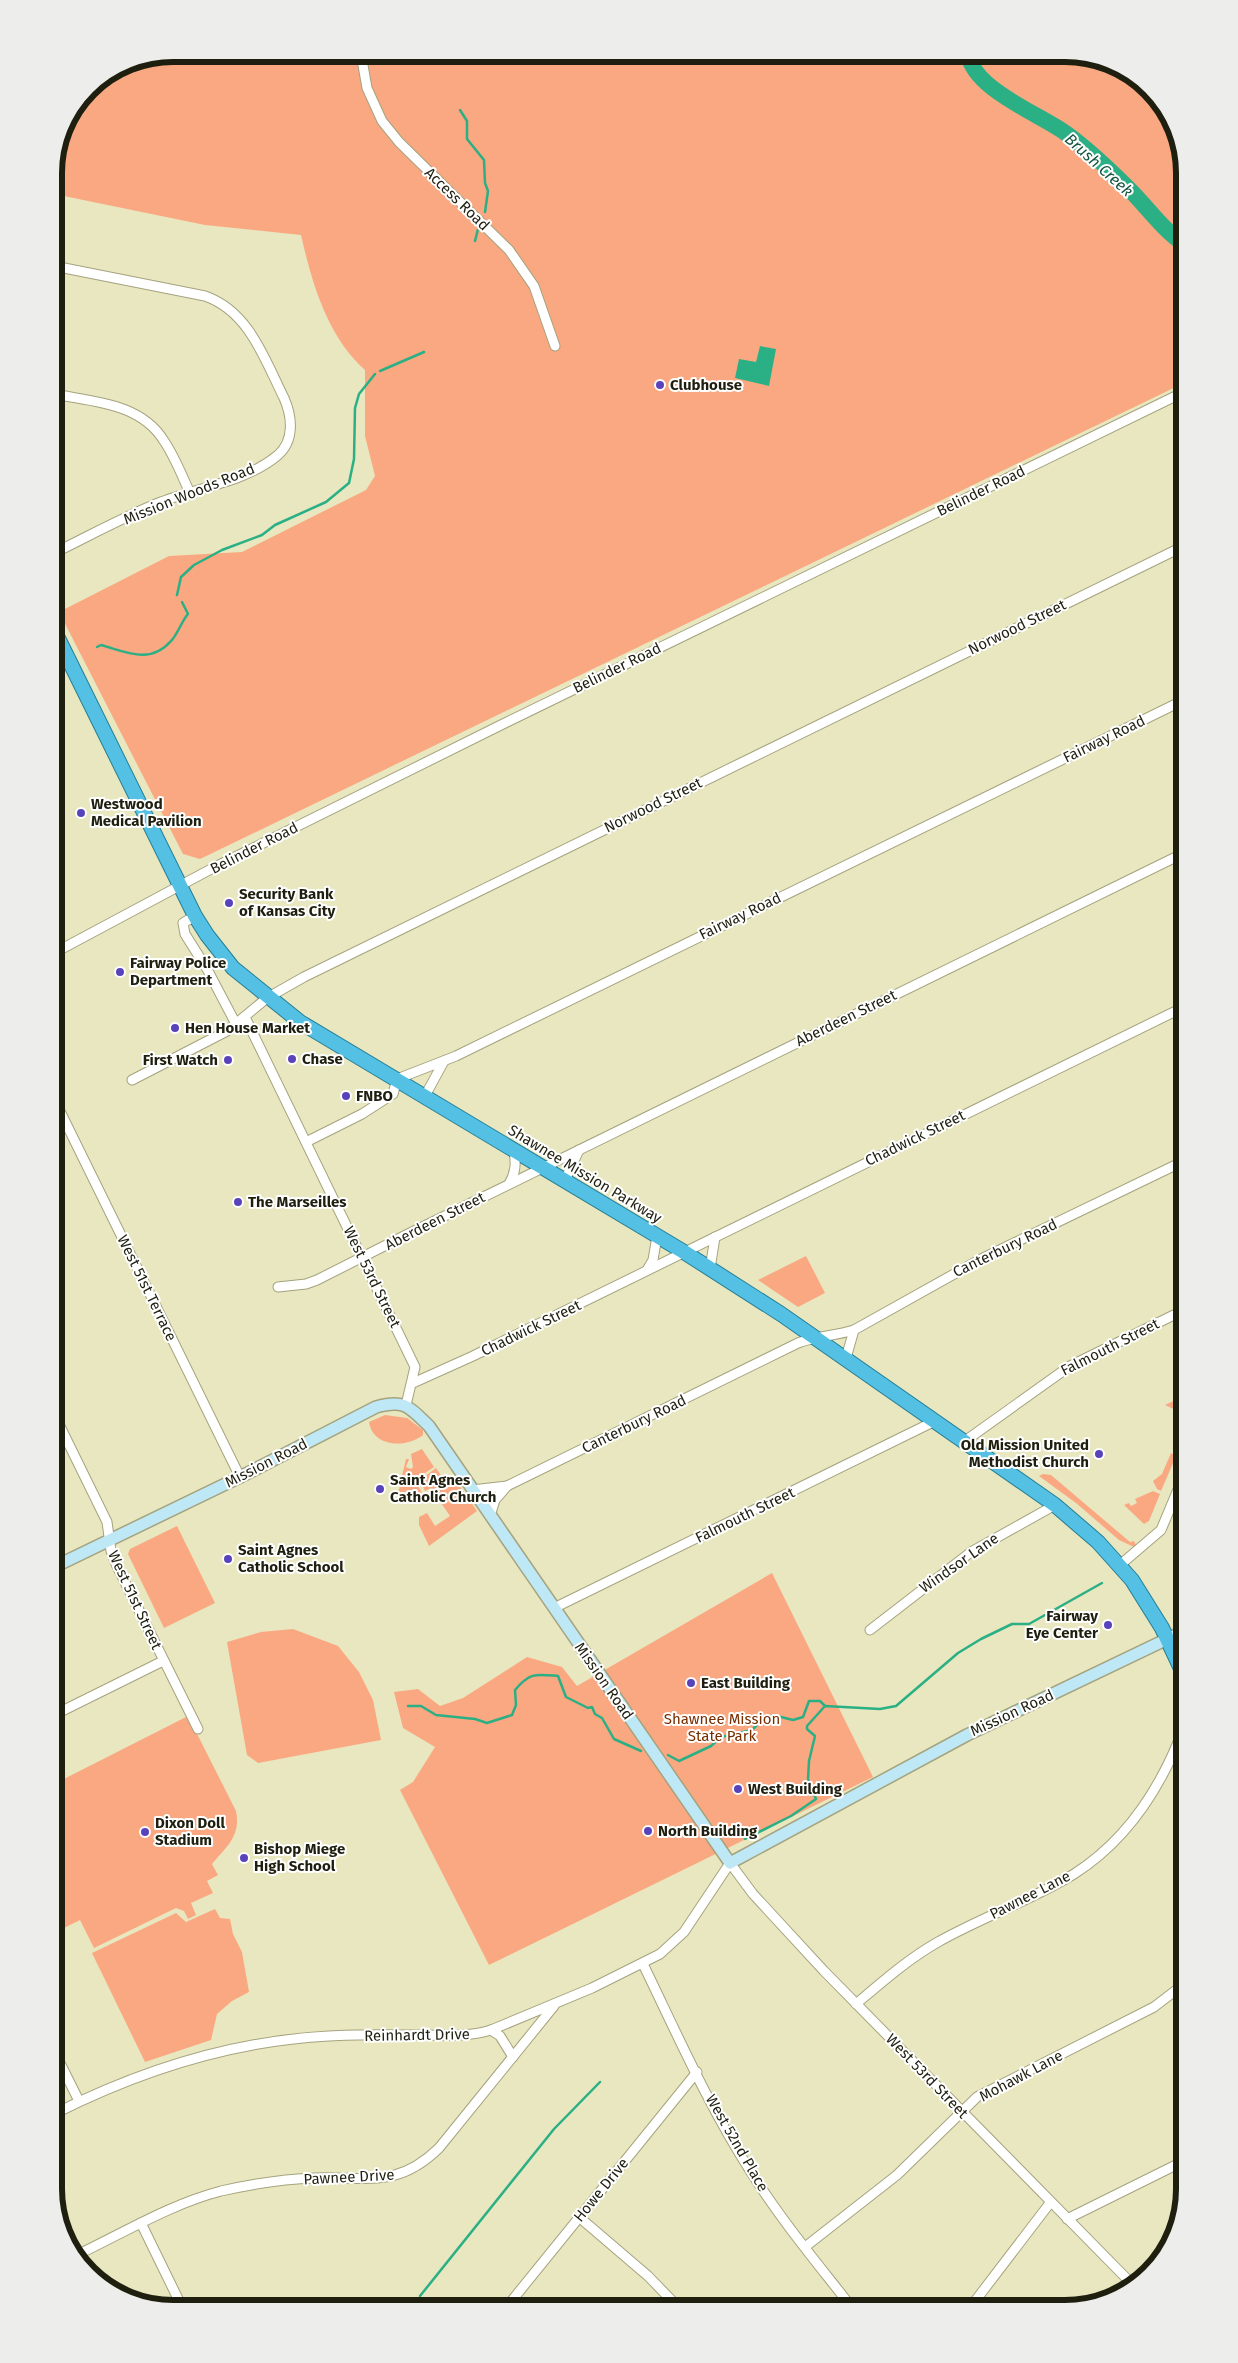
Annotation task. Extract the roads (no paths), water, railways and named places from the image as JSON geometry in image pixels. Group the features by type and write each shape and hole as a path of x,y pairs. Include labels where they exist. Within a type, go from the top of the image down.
{"highway":[{"name":"Shawnee Mission Parkway","path":"63,648 195,916 207,936 233,968 267,998 300,1022 684,1252 815,1337 1055,1506 1098,1542 1120,1565 1154,1614 1176,1658"}],"main road":[{"name":"Mission Road","path":"63,1563 240,1477 376,1406 392,1402 406,1405 429,1426 730,1863 851,1795 967,1735 1176,1635"}],"street":[{"name":"Access Road","path":"363,63 367,88 382,121 399,142 509,250 534,286 555,346"},
{"name":"Mission Woods Road","path":"63,268 205,296 231,309 247,327 289,409 291,426 288,440 279,454 258,467 226,481 161,502 63,549"},
{"path":"63,396 119,407 143,418 164,440 190,493"},
{"name":"Belinder Road","path":"63,948 181,887 213,868 500,725 1176,396"},
{"name":"Norwood Street","path":"132,1080 227,1031 267,998 304,977 694,784 1176,550"},
{"name":"Fairway Road","path":"397,1079 444,1061 1176,704"},
{"name":"Aberdeen Street","path":"278,1287 306,1284 317,1280 543,1167 1176,858"},
{"path":"195,916 183,923 185,934 207,969 236,1024"},
{"name":"Chadwick Street","path":"413,1383 474,1356 1176,1011"},
{"name":"West 53rd Street","path":"245,1017 415,1367 413,1383 406,1405"},
{"path":"425,1096 444,1061"},
{"path":"306,1142 362,1114 393,1094 397,1079"},
{"name":"West 51st Terrace","path":"63,1117 240,1477"},
{"path":"509,1184 514,1176 516,1166 514,1150"},
{"path":"564,1180 578,1150"},
{"name":"Canterbury Road","path":"472,1490 507,1486 815,1337 838,1335 854,1330 981,1259 1176,1165"},
{"path":"647,1270 653,1260 657,1236"},
{"path":"710,1269 715,1237"},
{"name":"Falmouth Street","path":"965,1441 1070,1366 1176,1314"},
{"path":"846,1358 854,1330"},
{"name":"Falmouth Street","path":"554,1608 935,1421"},
{"name":"West 51st Street","path":"63,1432 107,1522 109,1540 116,1564 198,1729"},
{"name":"Canterbury Road","path":"490,1516 495,1500 507,1486"},
{"path":"1120,1565 1161,1530 1176,1494"},
{"name":"Windsor Lane","path":"870,1630 971,1552 1017,1524 1055,1506"},
{"path":"63,1711 164,1661"},
{"name":"Pawnee Lane","path":"856,2004 913,1958 960,1930 1074,1874 1127,1830 1140,1813 1176,1749"},
{"name":"West 53rd Street","path":"730,1863 753,1894 856,2004 1128,2280"},
{"name":"Reinhardt Drive","path":"63,2110 152,2070 213,2052 248,2045 328,2036 454,2035 479,2034 491,2030 556,2004 643,1964 660,1954 684,1932 730,1863"},
{"name":"West 52nd Place","path":"643,1964 726,2131 751,2172 846,2300"},
{"name":"Mohawk Lane","path":"805,2247 890,2181 977,2097 1154,2007 1176,1990"},
{"name":"Pawnee Drive","path":"82,2252 141,2223 200,2198 253,2184 316,2178 388,2178 409,2171 427,2160 439,2148 556,2004"},
{"path":"491,2030 500,2036 513,2057"},
{"path":"63,2069 79,2102"},
{"name":"Howe Drive","path":"512,2300 697,2072"},
{"path":"1066,2219 1176,2165"},
{"path":"977,2300 1050,2203"},
{"path":"579,2217 648,2276 671,2300"},
{"path":"141,2223 179,2300"}],"waterway":[{"name":"Brush Creek","path":"971,63 982,79 995,90 1067,134 1108,168 1176,238"},
{"path":"460,110 467,121 467,139 484,160 485,183 488,191 485,212"},
{"path":"475,241 478,229"},
{"path":"380,371 424,352"},
{"path":"177,595 181,577 194,565 222,550 262,535 275,525 326,502 349,483 354,459 355,408 359,394 375,374"},
{"path":"97,647 101,645 138,655 155,653 173,638 188,614 182,602"},
{"path":"745,1839 791,1816 816,1799 808,1779 809,1761 815,1736 807,1729 807,1726 825,1706 880,1709 896,1706 958,1653 981,1639 1012,1624 1029,1624 1102,1583"},
{"path":"408,1706 421,1706 436,1715 475,1719 487,1723 512,1715 516,1705 515,1690 529,1677 534,1675 558,1676 566,1697 588,1708 592,1707 595,1714 602,1718 614,1739 641,1751"},
{"path":"668,1755 679,1761 711,1746 721,1737 752,1730 761,1721 773,1715 793,1720 803,1717 809,1701 820,1701 825,1706"},
{"path":"420,2296 554,2129 600,2082"}],"place":[{"name":"Clubhouse","path":"660,385"},
{"name":"Westwood Medical Pavilion","path":"81,813"},
{"name":"Security Bank of Kansas City","path":"229,903"},
{"name":"Fairway Police Department","path":"120,972"},
{"name":"Hen House Market","path":"175,1028"},
{"name":"Chase","path":"292,1059"},
{"name":"First Watch","path":"228,1060"},
{"name":"FNBO","path":"346,1096"},
{"name":"The Marseilles","path":"238,1202"},
{"name":"Old Mission United Methodist Church","path":"1099,1454"},
{"name":"Saint Agnes Catholic Church","path":"380,1489"},
{"name":"Saint Agnes Catholic School","path":"228,1559"},
{"name":"Fairway Eye Center","path":"1108,1625"},
{"name":"East Building","path":"691,1683"},
{"name":"West Building","path":"738,1789"},
{"name":"North Building","path":"648,1831"},
{"name":"Dixon Doll Stadium","path":"145,1832"},
{"name":"Bishop Miege High School","path":"244,1858"}],"park label":[{"name":"Shawnee Mission State Park","path":"722,1728"}]}
